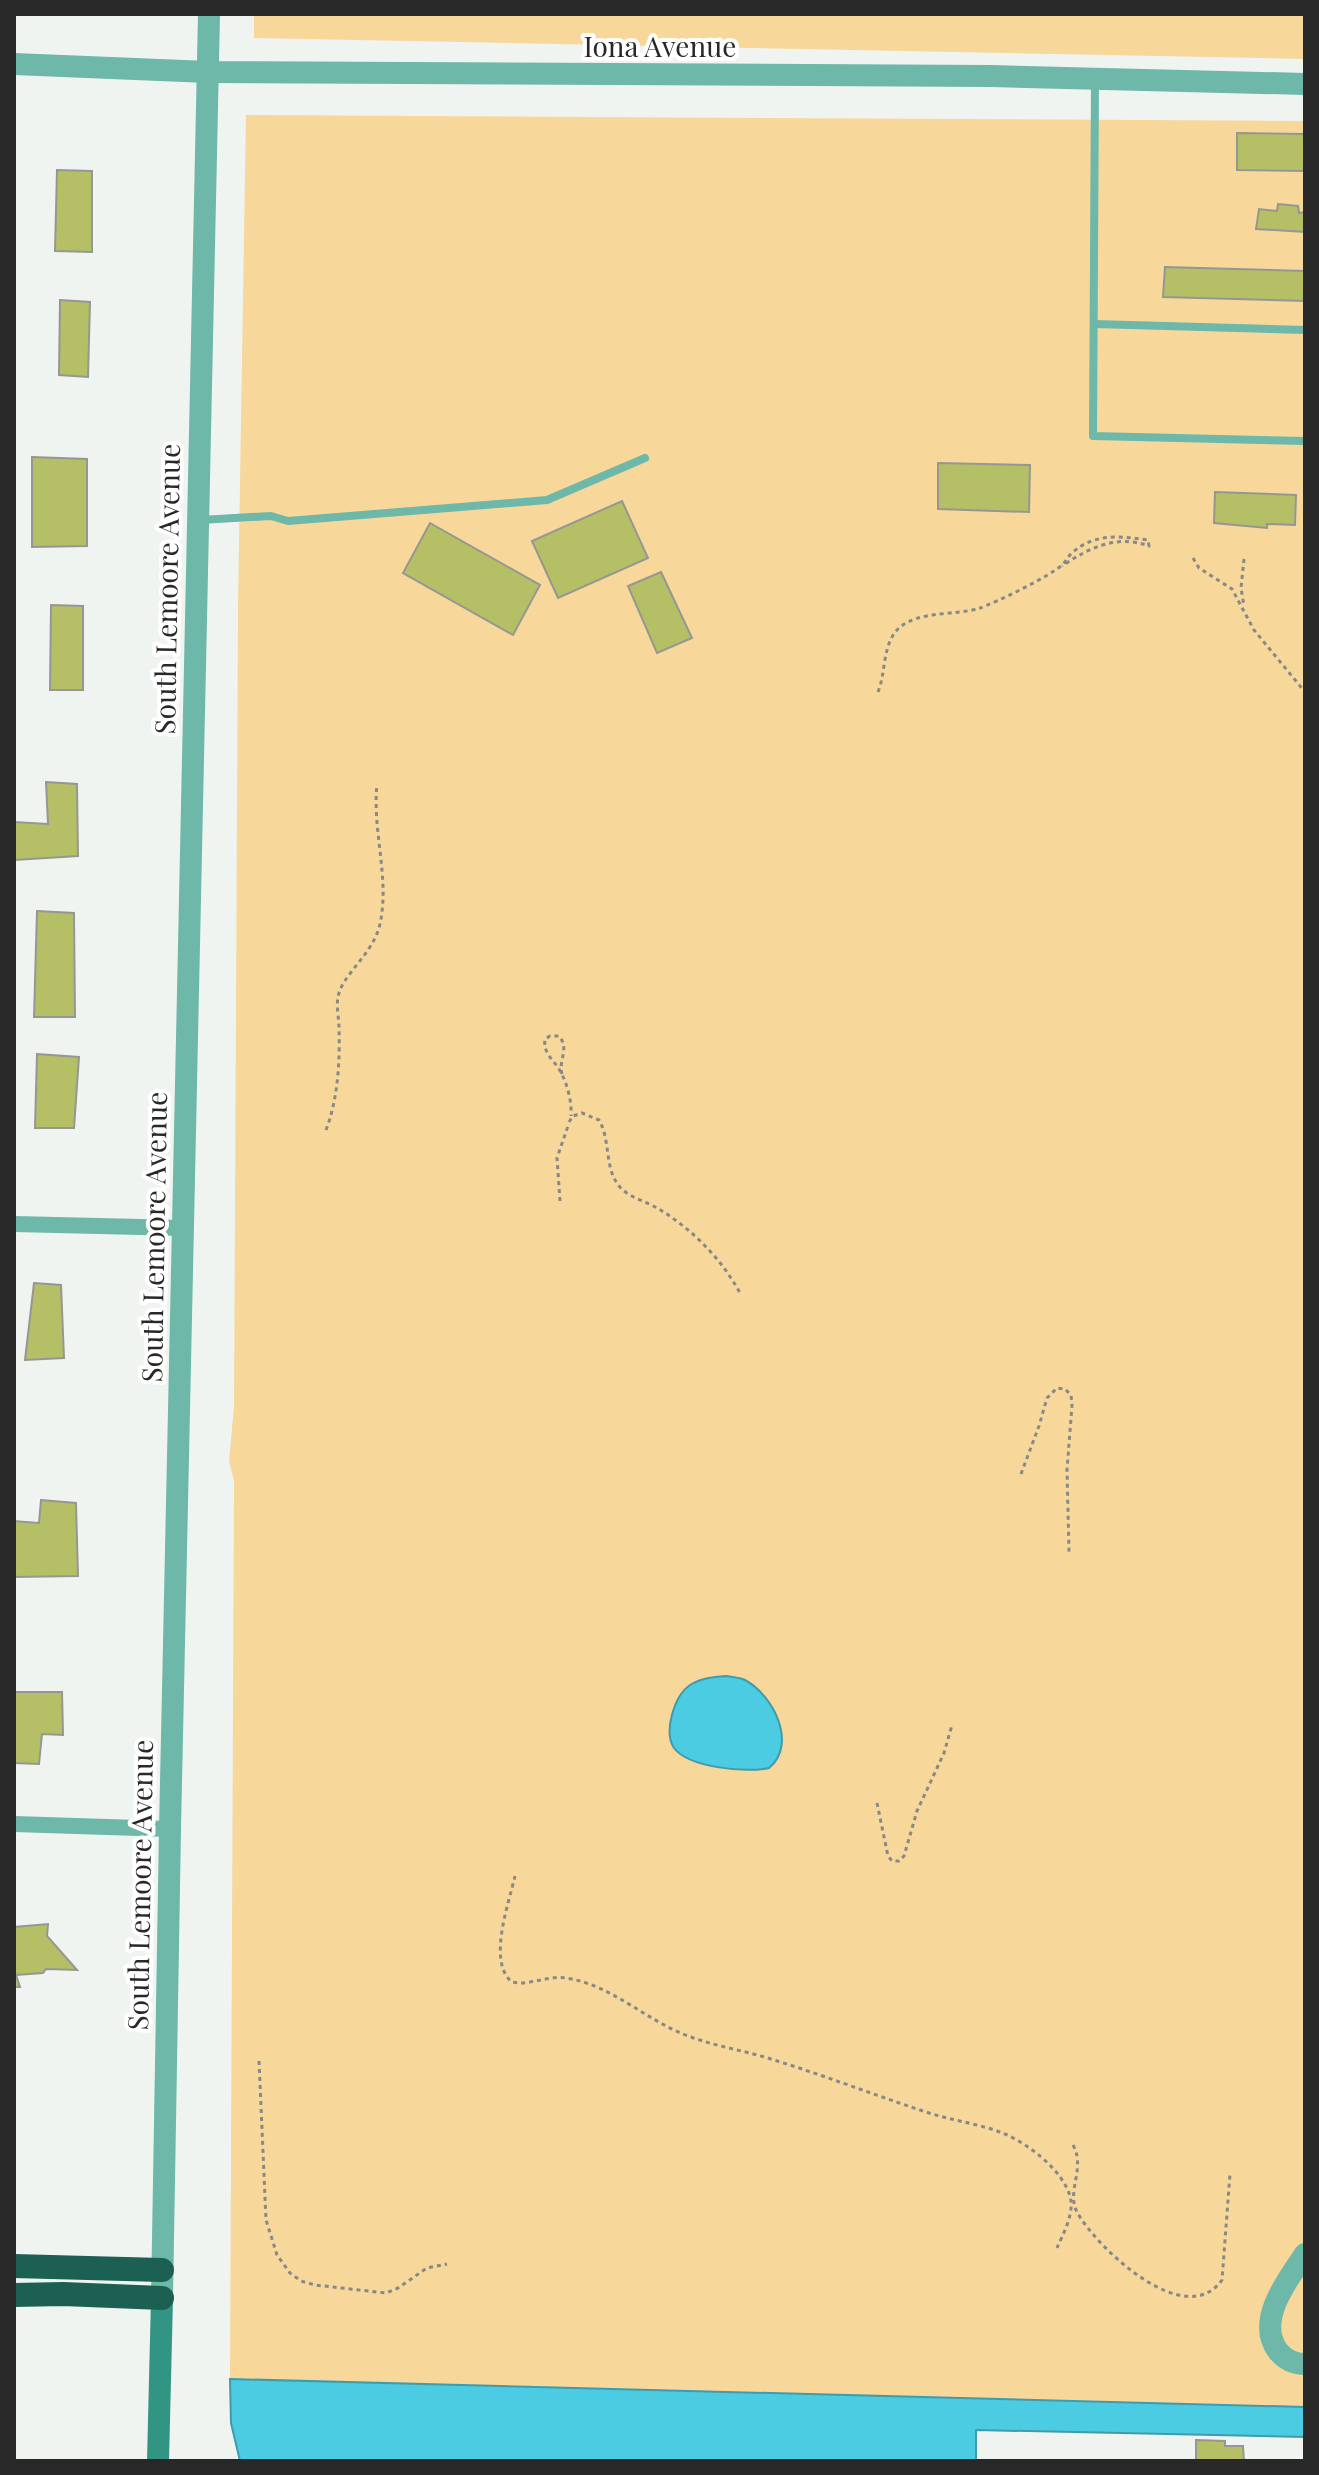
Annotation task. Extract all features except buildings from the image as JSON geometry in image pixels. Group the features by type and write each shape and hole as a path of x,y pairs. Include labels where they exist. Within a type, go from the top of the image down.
{"highway":[{"path":"14,2266 162,2270"},
{"path":"14,2295 162,2298"}],"main road":[{"name":"South Lemoore Avenue","path":"158,2461 162,2298"}],"street":[{"name":"South Lemoore Avenue","path":"162,2298 209,14"},
{"name":"Iona Avenue","path":"14,64 208,72 1095,79 1305,84"},
{"path":"14,1224 183,1228"},
{"path":"14,1824 170,1829"},
{"path":"1305,2254 1277,2300 1270,2329 1280,2355 1288,2361 1305,2364"}],"lane":[{"path":"1095,79 1093,436 1305,441"},
{"path":"1094,324 1305,330"},
{"path":"199,520 271,516 288,521 547,500 645,458"}],"path":[{"path":"334,14 349,14"},
{"path":"878,692 891,641 903,626 923,617 986,605 1062,566 1097,546 1115,541 1149,546 1148,540 1105,537 1081,546 1062,566"},
{"path":"1193,558 1199,568 1235,592 1261,639 1305,691"},
{"path":"1244,559 1242,602 1254,626 1305,691"},
{"path":"1225,583 1235,586 1241,582"},
{"path":"326,1130 334,1106 339,1038 338,998 343,985 371,949 382,909 375,823 377,784"},
{"path":"560,1201 557,1158 569,1122 570,1100 560,1066 565,1044 559,1036 550,1036 545,1039 544,1048 562,1074"},
{"path":"570,1100 579,1111 599,1120 604,1130 609,1163 619,1186 661,1210 706,1247 721,1262 740,1293"},
{"path":"569,1122 575,1115 586,1114"},
{"path":"1021,1474 1047,1398 1057,1388 1065,1389 1071,1395 1072,1405 1067,1470 1069,1552"},
{"path":"877,1803 888,1856 892,1861 899,1861 904,1856 917,1811 944,1753 952,1725"},
{"path":"515,1876 500,1958 502,1971 512,1982 528,1984 564,1977 592,1985 692,2038 773,2059 930,2113 1004,2134 1039,2155 1067,2191 1071,2202 1070,2212 1057,2248"},
{"path":"259,2061 266,2220 274,2246 290,2273 301,2281 315,2285 386,2293 427,2268 447,2264"},
{"path":"1073,2145 1079,2164 1074,2191 1076,2210 1102,2242 1141,2280 1169,2292 1190,2295 1207,2292 1218,2285 1223,2274 1230,2174"},
{"path":"1067,2191 1074,2191"},
{"path":"1070,2212 1076,2210"}],"shaded area":[{"path":"254,14 1305,14 1305,59 254,38"},
{"path":"246,115 1305,121 1305,2407 230,2379 234,1481 229,1461 234,1406 238,606"}],"water":[{"path":"726,1676 745,1680 773,1708 782,1734 777,1758 769,1768 747,1770 719,1767 692,1760 674,1748 670,1723 675,1705 685,1690 707,1678"},
{"path":"230,2379 1305,2407 1305,2437 976,2430 976,2461 240,2461 231,2423"}]}
